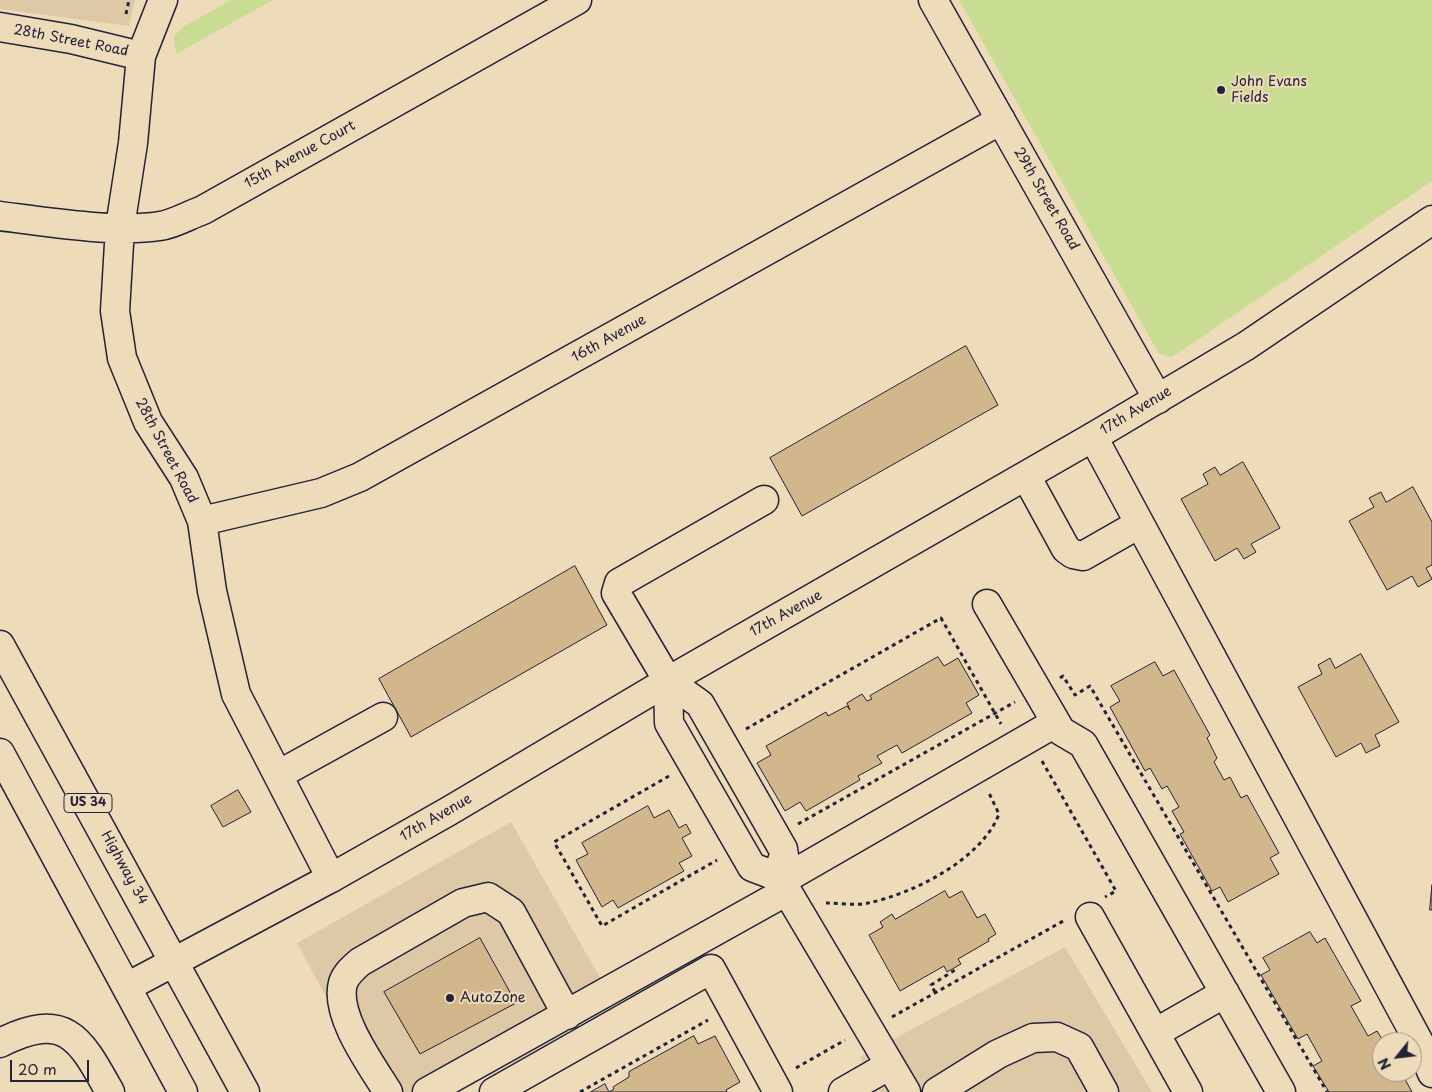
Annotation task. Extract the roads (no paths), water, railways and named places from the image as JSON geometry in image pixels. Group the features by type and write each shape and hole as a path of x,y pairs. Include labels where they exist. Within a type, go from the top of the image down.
{"main road":[{"path":"141,56 163,0"},
{"name":"15th Avenue Court","path":"0,216 47,222 120,227 161,226 203,210 577,0"},
{"name":"29th Street Road","path":"933,0 1158,399"},
{"name":"28th Street Road","path":"0,28 71,39 141,56 133,143 120,227 115,310 122,358 148,422 184,478 202,521 212,591 236,694 332,878"},
{"name":"16th Avenue","path":"202,521 321,493 360,477 1001,120"},
{"name":"17th Avenue","path":"127,988 332,878 487,790 668,681 1158,399 1246,346 1432,220"},
{"path":"1093,437 1420,1044 1432,1073"},
{"path":"1026,476 1066,549 1074,554 1082,556 1140,524"},
{"path":"764,500 618,583 616,593 668,681 700,704 722,742 783,849 782,882"},
{"path":"987,604 1061,732 1083,744 1281,1092"},
{"name":"Highway 34","path":"0,645 176,962 245,1092"},
{"path":"668,681 669,723 752,867 773,875 782,882 906,1092"},
{"path":"278,775 383,717"},
{"path":"434,1090 567,1015 782,882 1055,723"},
{"path":"0,753 183,1092"},
{"path":"388,1092 354,1034 342,1001 343,984 349,971 360,962 463,903 488,897 512,912 567,1015"},
{"path":"1087,911 1188,1092"},
{"path":"494,1092 711,970 783,1082"},
{"path":"1155,1033 1225,993"},
{"path":"0,1043 27,1032 46,1029 64,1032 80,1042 88,1052 110,1092"},
{"path":"937,1092 998,1054 1033,1038 1057,1037 1079,1047 1104,1092"},
{"path":"843,1092 890,1065"}],"place":[{"name":"John Evans Fields","path":"1221,90"},
{"name":"AutoZone","path":"450,998"}]}
